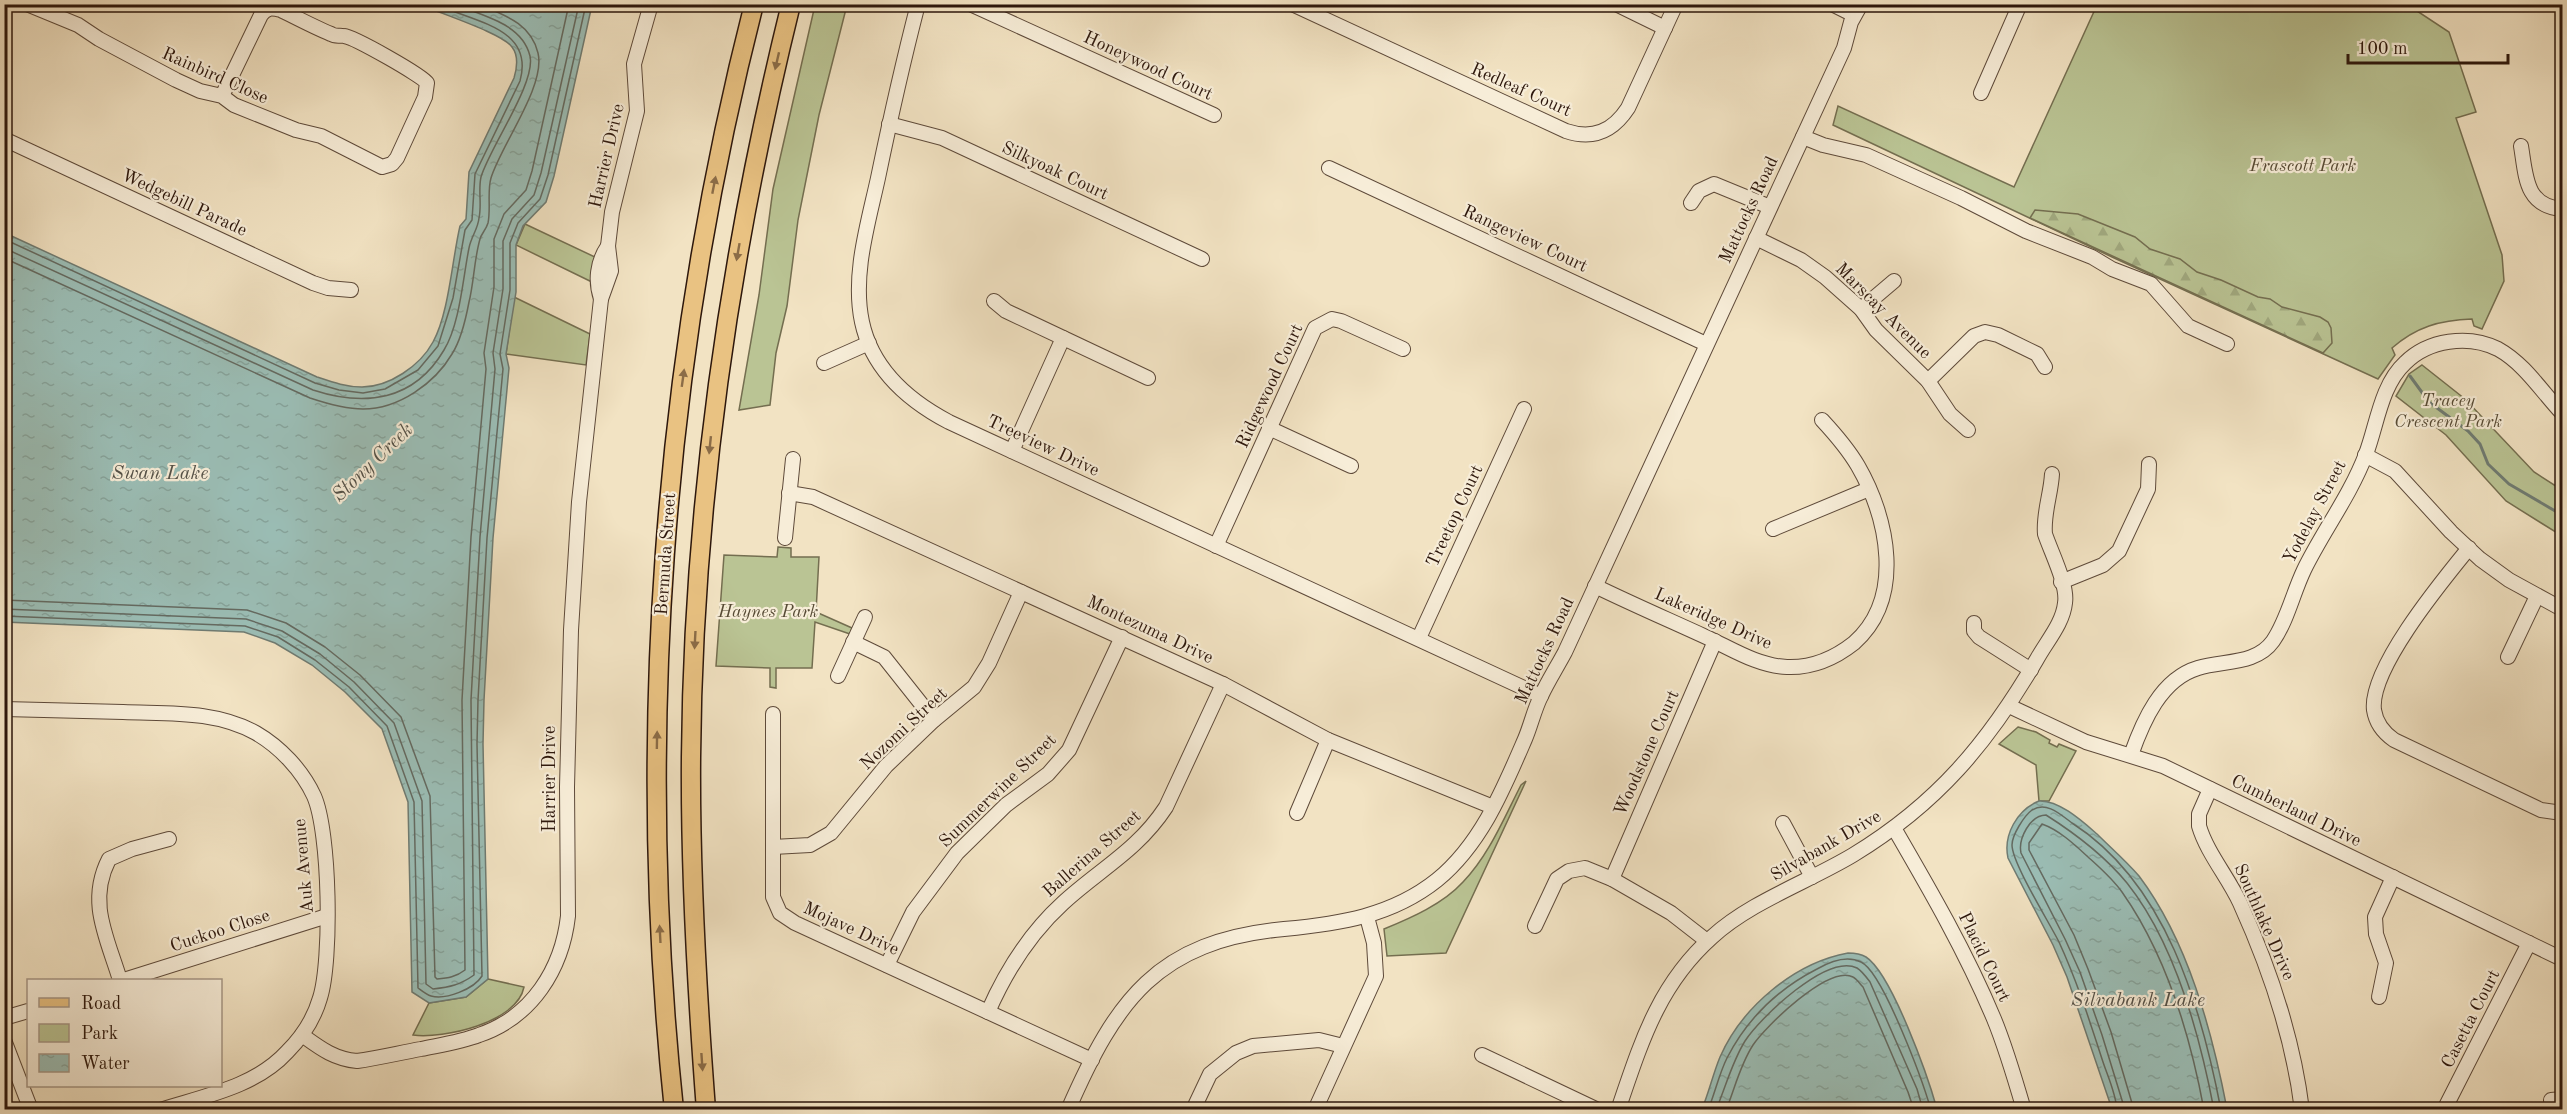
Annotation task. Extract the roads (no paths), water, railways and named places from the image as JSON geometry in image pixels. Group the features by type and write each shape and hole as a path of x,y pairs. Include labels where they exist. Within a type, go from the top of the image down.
{"main road":[{"name":"Bermuda Street","path":"674,1110 660,940 656,806 658,672 666,536 695,292 719,159 754,4"},
{"name":"Bermuda Street","path":"706,1110 695,949 691,791 694,660 700,553 714,412 731,292 759,142 790,4"},
{"path":"662,1110 663,1095 670,1077"}],"street":[{"name":"Rainbird Close","path":"27,4 78,25 99,39 176,80 200,91 222,96 234,105 296,130 321,136 382,167 392,164 425,97 428,83 424,78 392,62 384,54 344,36 334,36 281,10 271,8 264,10 261,15 222,96"},
{"name":"Harrier Drive","path":"302,1035 331,1055 344,1060 357,1061 467,1039 508,1021 534,998 555,968 564,943 568,916 567,787 571,630 579,502 601,299 598,288 598,270 602,254 608,246 612,212 637,111 634,64 651,4"},
{"name":"Treeview Drive","path":"918,4 866,232 859,304 862,324 869,343 882,367 904,393 923,409 1541,696"},
{"name":"Honeywood Court","path":"970,4 1214,115"},
{"name":"Redleaf Court","path":"1292,4 1566,131 1586,135 1606,131 1621,118 1628,108 1676,4"},
{"path":"1616,4 1665,28"},
{"path":"1832,4 1858,10"},
{"path":"1981,93 2020,4"},
{"name":"Mattocks Road","path":"1068,1110 1108,1028 1121,1009 1149,980 1181,958 1220,940 1240,935 1330,925 1367,916 1402,902 1436,880 1465,852 1493,807 1526,738 1541,696 1565,652 1803,137 1847,41 1858,10"},
{"name":"Silkyoak Court","path":"889,124 942,138 1202,259"},
{"path":"1803,137 1823,146 1866,155 1962,198 2026,231 2092,257 2112,269 2151,284 2188,326 2227,344"},
{"name":"Wedgebill Parade","path":"4,139 313,282 328,288 351,290"},
{"path":"2520,146 2530,191 2545,206 2562,209"},
{"name":"Rangeview Court","path":"1329,168 1706,344"},
{"path":"1691,203 1699,191 1714,184 1770,207"},
{"name":"Marscay Avenue","path":"1755,238 1817,270 1860,309 1876,330 1928,381 1950,414 1968,430"},
{"path":"1860,309 1894,281"},
{"path":"994,300 1006,311 1148,378"},
{"name":"Ridgewood Court","path":"1216,546 1319,324 1332,319 1341,321 1403,349"},
{"path":"1928,381 1974,336 1985,333 1998,335 2037,354 2045,367"},
{"path":"1012,451 1063,338"},
{"name":"Yodelay Street","path":"2131,755 2150,711 2178,678 2197,668 2251,658 2270,645 2277,634 2303,572 2347,497 2395,375 2417,353 2446,342 2479,343 2503,353 2519,364 2562,413"},
{"path":"824,363 869,343"},
{"name":"Treetop Court","path":"1419,638 1524,409"},
{"name":"Lakeridge Drive","path":"1594,586 1754,660 1790,667 1831,658 1857,639 1873,622 1887,575 1883,531 1879,513 1869,489 1858,466 1842,442 1822,420"},
{"path":"1269,428 1351,466"},
{"path":"2365,455 2395,471 2469,548 2494,569 2562,609"},
{"path":"785,538 793,459"},
{"path":"2061,582 2103,565 2119,551 2148,489 2148,464"},
{"name":"Silvabank Drive","path":"1618,1110 1659,1001 1674,978 1707,941 1738,918 1894,828 1953,776 1989,735 2009,706 2063,614 2066,598 2045,534 2044,524 2052,474"},
{"path":"1773,529 1869,489"},
{"name":"Montezuma Drive","path":"789,493 813,497 1223,684 1328,740 1493,807"},
{"path":"2469,548 2421,609 2400,641 2376,690 2374,700 2376,718 2386,735 2394,740 2541,810 2562,813"},
{"name":"Nozomi Street","path":"773,848 802,847 823,838 886,766 934,720 963,698 982,677 1021,592"},
{"path":"2508,657 2537,596"},
{"path":"838,676 865,617"},
{"path":"1974,623 1974,631 1979,637 2031,670"},
{"name":"Summerwine Street","path":"886,965 913,912 957,853 1006,805 1048,774 1069,750 1122,637"},
{"name":"Woodstone Court","path":"1612,879 1716,641"},
{"path":"853,642 884,657 934,720"},
{"name":"Ballerina Street","path":"988,1012 1023,948 1049,916 1132,848 1157,822 1223,684"},
{"name":"Cumberland Drive","path":"2009,706 2063,733 2163,766 2562,959"},
{"name":"Auk Avenue","path":"4,709 211,716 225,719 257,733 286,755 314,796 322,824 324,845 327,960 324,984 314,1013 302,1035 287,1052 261,1074 240,1084 160,1110"},
{"name":"Mojave Drive","path":"773,714 773,897 780,913 795,923 1092,1060"},
{"path":"1297,813 1328,740"},
{"name":"Southlake Drive","path":"2210,789 2198,817 2200,830 2239,900 2263,954 2281,1007 2302,1110"},
{"path":"1783,823 1812,877"},
{"name":"Placid Court","path":"1894,828 1962,950 1978,984 2005,1047 2025,1110"},
{"path":"121,979 98,908 100,877 109,858 168,839"},
{"path":"1534,926 1553,885 1561,875 1585,868 1612,879 1678,917 1707,941"},
{"path":"2379,997 2386,963 2376,934 2376,917 2393,877"},
{"name":"Cuckoo Close","path":"128,979 327,916"},
{"path":"1315,1110 1376,976 1374,943 1367,916"},
{"name":"Casetta Court","path":"2444,1110 2529,943"},
{"path":"4,1018 27,1011"},
{"path":"4,1040 32,1110"},
{"path":"1193,1110 1210,1074 1236,1053 1254,1046 1319,1040 1343,1046"},
{"path":"1482,1055 1598,1110"}],"water":[{"name":"Swan Lake","path":"422,5 592,5 554,176 546,202 523,226 516,245 516,292 506,354 509,368 493,538 484,700 488,979 466,997 429,1003 412,992 408,802 382,729 345,692 312,665 275,643 244,632 4,622 5,233 317,377 362,387 383,383 403,374 427,351 438,330 446,302 460,226 466,219 469,172 514,78 517,66 514,51 506,42 484,30"},
{"name":"Silvabank Lake","path":"2039,801 2062,808 2091,829 2134,870 2156,901 2171,929 2196,988 2214,1049 2227,1109 2112,1109 2067,977 2008,858 2008,841 2013,824 2024,810"},
{"path":"1848,953 1866,957 1887,983 1908,1027 1937,1109 1702,1109 1720,1057 1742,1021 1756,1005 1772,990 1808,966"}],"waterway":[{"path":"2410,376 2429,402 2468,431 2480,444 2488,464 2509,484 2562,515"}],"park label":[{"name":"Frascott Park","path":"2303,166"},
{"name":"Tracey Crescent Park","path":"2448,411"},
{"name":"Haynes Park","path":"768,612"}],"water label":[{"name":"Stony Creek","path":"373,463"}]}
